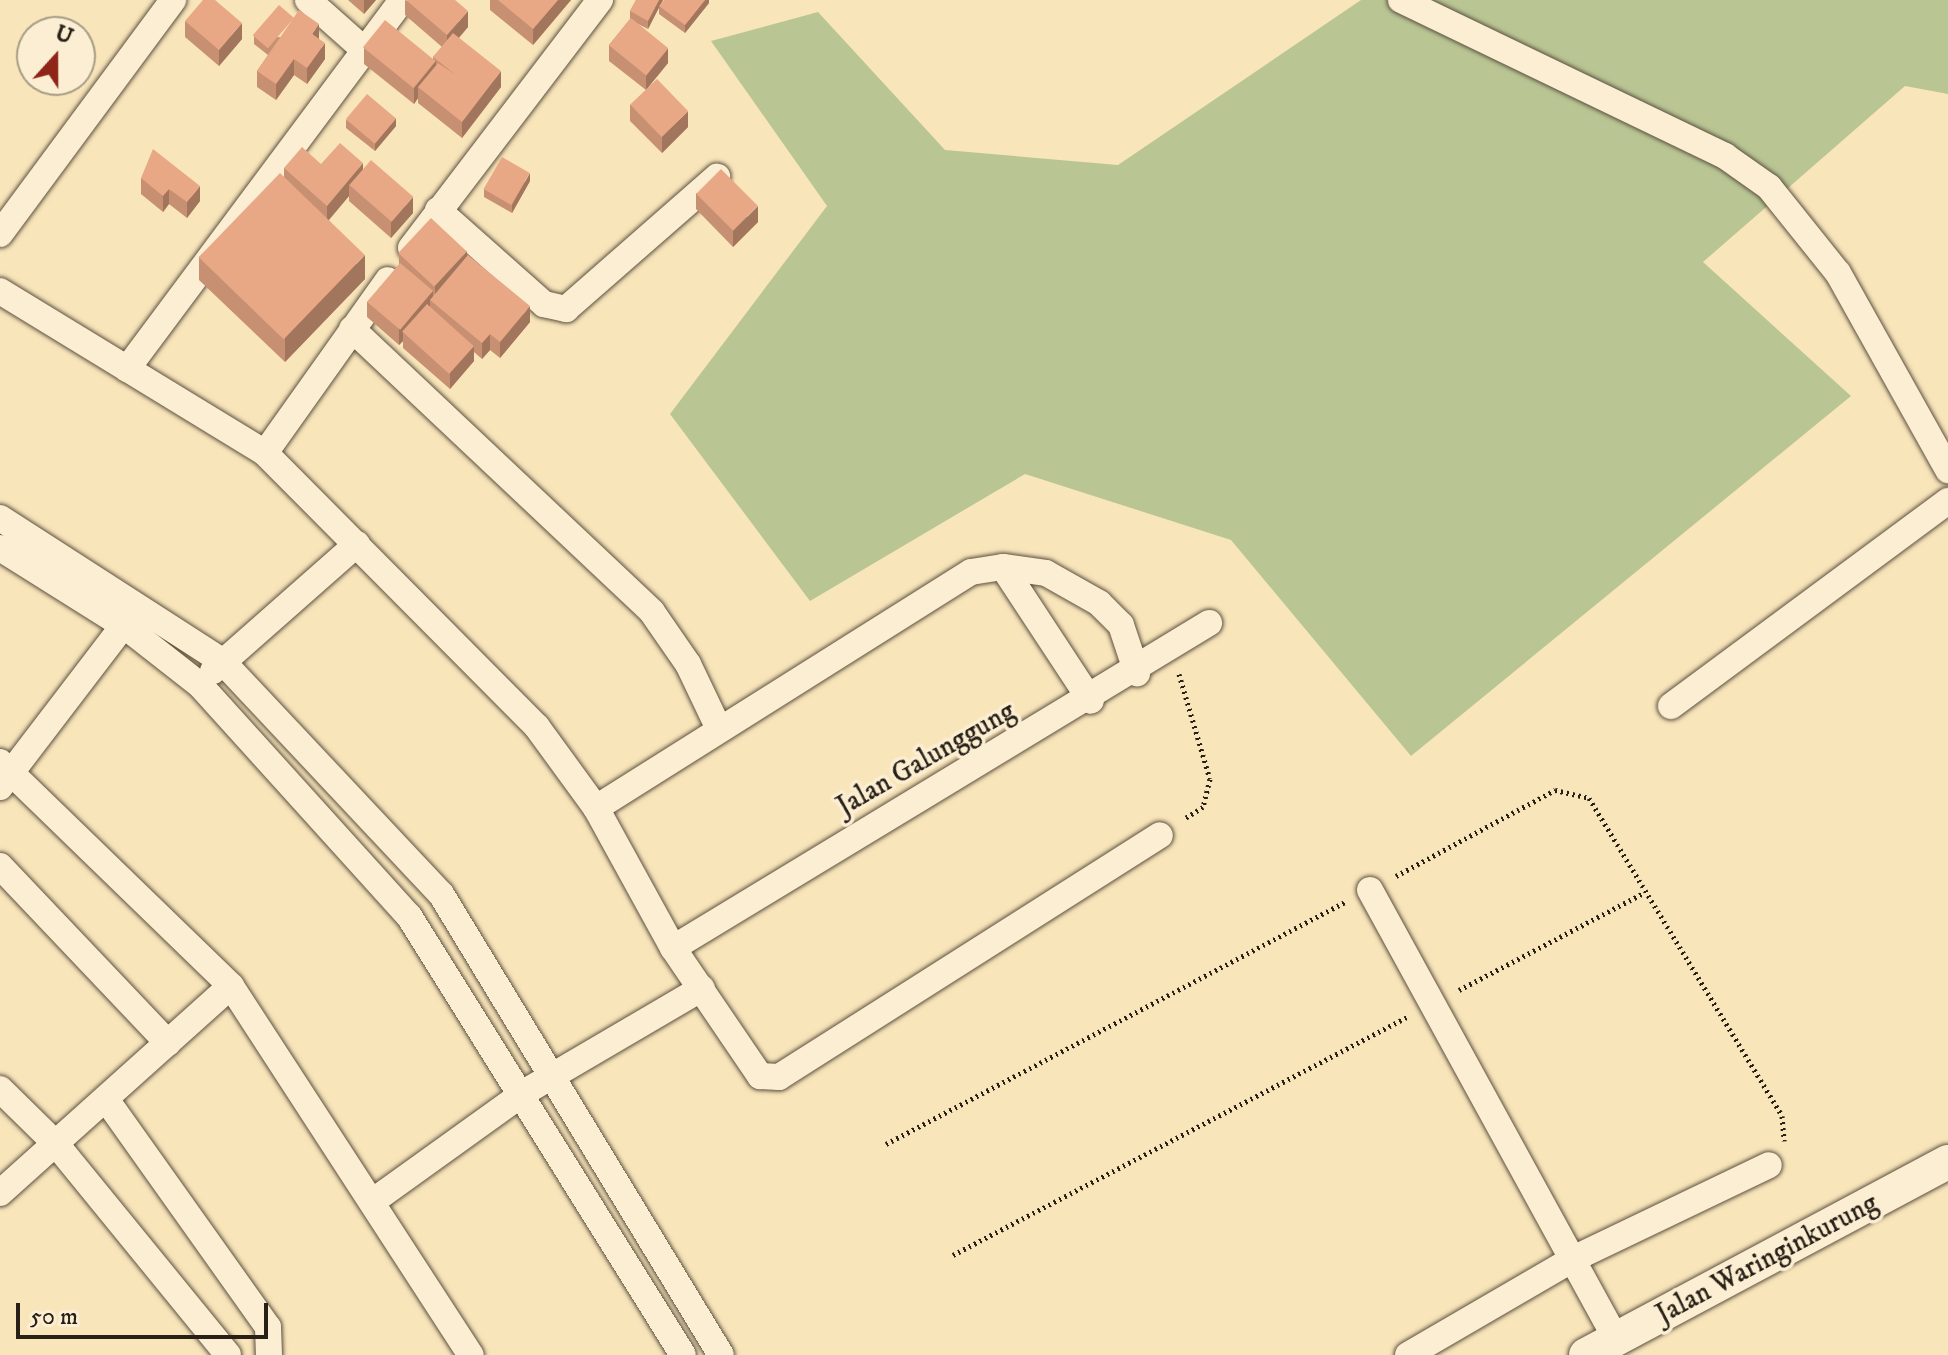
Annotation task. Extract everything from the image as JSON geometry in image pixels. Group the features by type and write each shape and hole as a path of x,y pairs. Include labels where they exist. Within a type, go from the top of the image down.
{"street":[{"path":"0,234 173,0"},
{"path":"308,0 361,47"},
{"path":"127,369 361,47 402,0"},
{"path":"265,453 438,210 595,2"},
{"path":"1419,4 1725,156 1769,187 1838,273 1948,470"},
{"path":"438,210 544,304 566,309 717,177"},
{"path":"0,291 265,453 537,727 596,808 673,948 760,1076 779,1077 1160,835"},
{"path":"352,329 652,612 688,664 719,729"},
{"path":"1671,706 1948,501"},
{"path":"0,518 132,616 200,685 409,916 525,1092 683,1355"},
{"path":"200,685 222,661 357,544"},
{"path":"0,548 222,661 441,894 721,1355"},
{"path":"1003,567 1091,701"},
{"path":"596,808 933,590 1003,567 1046,573 1099,603 1121,625 1137,673"},
{"path":"132,616 5,773 231,986 376,1199 468,1354"},
{"name":"Jalan Galunggung","path":"673,948 1091,701 1209,623"},
{"path":"0,866 168,1043"},
{"path":"1370,890 1616,1339"},
{"path":"0,1193 108,1102 231,986"},
{"path":"376,1199 525,1092 702,988"},
{"path":"0,1089 56,1144 228,1355"},
{"path":"108,1102 268,1327 269,1355"},
{"name":"Jalan Waringinkurung","path":"1586,1355 1948,1162"},
{"path":"1408,1355 1573,1259 1769,1165"}],"path":[{"path":"1160,835 1203,807 1210,779 1172,648"},
{"path":"886,1144 1555,790 1589,798 1642,894 1782,1116 1784,1147 1769,1165"},
{"path":"953,1255 1642,894"}],"green space":[{"path":"1361,0 1948,0 1948,94 1905,86 1703,262 1851,396 1411,756 1231,540 1025,474 810,601 670,414 827,206 711,41 818,12 945,150 1118,165"}],"building":[{"path":"203,0 215,0 242,23 219,50 185,21"},
{"path":"406,0 455,0 468,11 447,35"},
{"path":"498,0 558,0 533,29"},
{"path":"636,0 659,0 648,21 630,11"},
{"path":"664,0 705,0 685,25 659,6"},
{"path":"279,5 294,18 268,48 253,35"},
{"path":"299,10 319,24 312,34 325,43 307,68 294,59 276,84 257,71"},
{"path":"631,18 668,48 646,75 609,45"},
{"path":"385,20 436,61 413,88 363,47"},
{"path":"453,33 501,71 462,122 418,87 438,63 456,75 433,57"},
{"path":"657,79 688,111 662,137 630,105"},
{"path":"367,94 396,118 375,144 346,119"},
{"path":"340,143 363,163 327,206 284,168 302,147 321,164"},
{"path":"153,149 200,186 187,202 169,189 163,196 141,178"},
{"path":"502,157 530,173 511,205 484,189"},
{"path":"371,160 413,197 392,222 349,185"},
{"path":"721,169 758,206 733,231 696,194"},
{"path":"280,173 365,255 284,339 199,257"},
{"path":"431,218 467,251 434,287 398,253"},
{"path":"468,255 530,306 500,342 490,334 482,343 430,300"},
{"path":"400,263 433,291 400,330 367,302"},
{"path":"427,304 474,346 449,374 402,331"}]}
